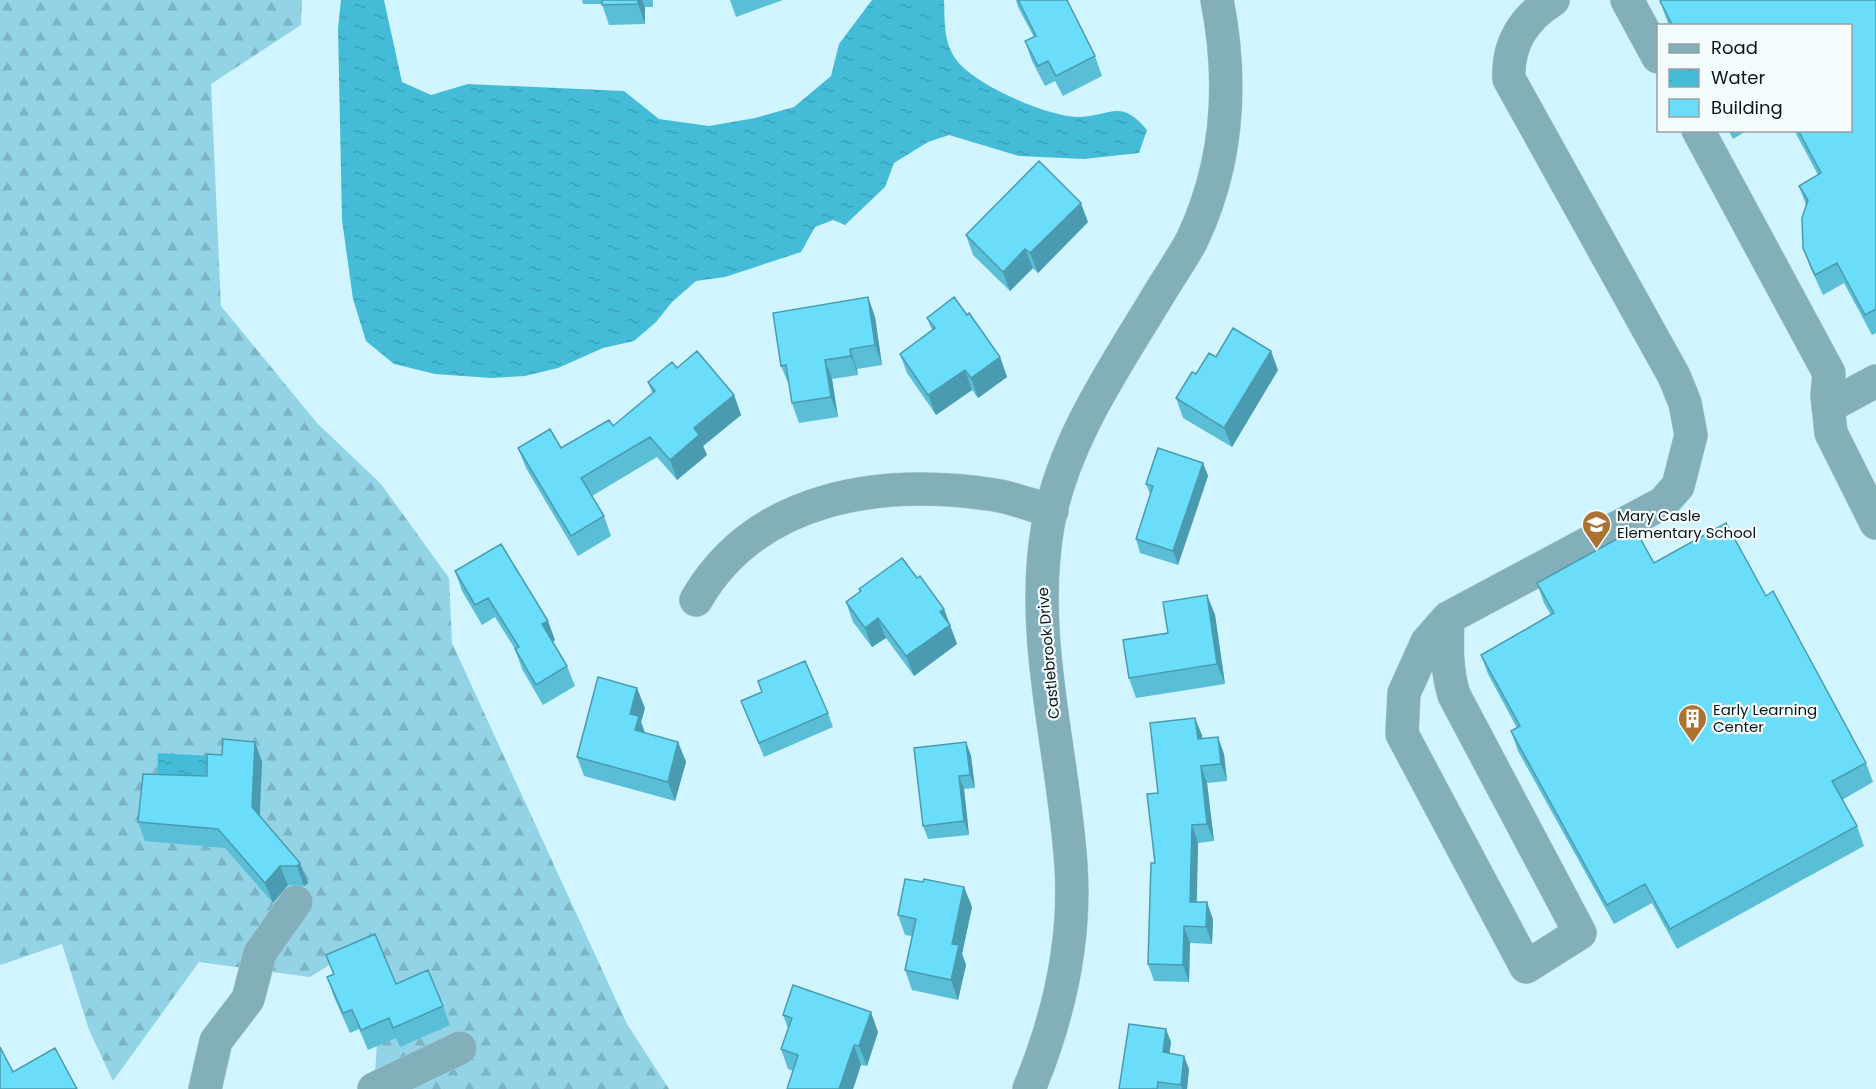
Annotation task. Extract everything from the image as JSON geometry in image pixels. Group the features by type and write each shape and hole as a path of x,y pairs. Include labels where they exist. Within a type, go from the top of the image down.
{"street":[{"name":"Castlebrook Drive","path":"1029,1089 1056,1011 1069,941 1072,898 1068,826 1041,603 1043,563 1058,486 1074,443 1097,399 1190,243 1211,188 1219,160 1227,71 1217,0"},
{"path":"1448,618 1445,650 1448,675 1454,695 1580,933 1526,967 1402,734 1404,693 1426,642 1448,618 1662,503 1678,486 1691,435 1685,403 1674,376 1509,79 1508,60 1514,42 1525,23 1539,9 1553,0"},
{"path":"1627,0 1657,53"},
{"path":"1699,132 1829,373 1828,407 1831,433 1876,523"},
{"path":"1828,407 1876,381"},
{"path":"696,600 707,581 735,549 788,513 825,501 866,492 937,489 993,495 1052,511"},
{"path":"205,1089 216,1041 248,999 260,953 296,903"},
{"path":"374,1089 459,1048"}],"green space":[{"path":"0,0 302,0 301,25 211,84 221,306 317,423 381,484 449,578 452,643 627,1024 669,1089 374,1089 379,1011 359,947 310,977 199,962 113,1081 89,1030 62,944 0,965"}],"water":[{"path":"341,0 384,0 402,82 431,95 468,84 624,91 659,119 709,126 755,118 794,107 831,76 839,44 872,0 944,0 948,44 955,58 977,78 1011,97 1047,111 1077,117 1122,111 1138,120 1147,130 1139,153 1084,159 1019,156 949,135 928,142 894,163 885,187 845,225 833,220 815,227 801,252 725,277 696,281 634,341 603,348 558,368 525,376 491,378 435,374 394,364 366,341 353,299 342,220 338,28"},
{"path":"158,753 210,756 209,778 157,775"}],"building":[{"path":"602,0 638,0 638,4 602,5"},
{"path":"1018,0 1067,0 1095,56 1056,76 1048,61 1038,66 1025,41 1036,36"},
{"path":"1876,0 1876,309 1865,315 1837,263 1815,275 1803,248 1802,218 1808,200 1799,186 1821,173 1799,132 1852,132 1852,24 1672,24 1660,1"},
{"path":"1039,161 1081,203 1030,253 1025,249 1003,272 966,235"},
{"path":"868,297 875,345 850,349 851,356 825,360 831,397 792,403 786,365 781,366 773,313"},
{"path":"954,297 967,315 969,313 1000,357 971,378 965,370 928,395 900,354 935,328 927,318"},
{"path":"1233,328 1271,351 1224,428 1176,398 1192,372 1196,374 1209,353 1216,357"},
{"path":"697,351 734,395 694,428 699,435 670,460 650,437 581,478 604,516 571,536 518,448 550,429 561,448 609,420 613,426 655,391 648,382 672,362 677,368"},
{"path":"1158,448 1203,463 1173,551 1136,539 1153,486 1146,484"},
{"name":"Early Learning Center","path":"1726,523 1766,596 1773,591 1866,763 1832,781 1857,826 1670,929 1645,884 1607,905 1511,731 1520,726 1481,655 1554,613 1537,583 1635,529 1654,563"},
{"path":"501,544 548,621 542,624 567,666 536,685 515,649 519,647 488,598 475,605 455,571"},
{"path":"902,558 917,578 920,576 944,609 940,612 950,625 906,656 878,618 865,628 846,602 861,591 859,589"},
{"path":"1207,595 1217,664 1129,678 1123,640 1168,633 1163,602"},
{"path":"805,661 828,713 759,743 741,701 762,692 758,681"},
{"path":"598,677 637,688 630,714 639,716 635,730 678,742 668,782 577,757"},
{"path":"1195,718 1198,739 1218,737 1221,764 1201,766 1207,824 1192,825 1190,902 1207,902 1206,927 1184,926 1183,965 1148,964 1151,863 1155,863 1147,794 1158,793 1150,723"},
{"path":"223,739 255,742 252,807 300,863 297,866 280,866 265,883 218,829 138,822 143,774 207,776 207,754 222,755"},
{"path":"966,742 970,775 959,776 964,821 923,826 914,748"},
{"path":"905,879 923,882 924,879 964,887 952,944 959,945 951,980 905,970 916,919 898,915"},
{"path":"375,934 396,984 428,970 443,1006 393,1028 389,1018 361,1030 352,1010 343,1013 327,977 334,974 326,955"},
{"path":"793,985 871,1012 859,1046 854,1045 839,1089 787,1089 798,1055 781,1049 792,1018 783,1015"},
{"path":"1129,1024 1166,1029 1163,1052 1184,1056 1181,1085 1158,1082 1157,1089 1119,1089"},
{"path":"0,1047 13,1072 55,1048 77,1089 0,1089"}],"place":[{"name":"Mary Casle Elementary School","path":"1596,550"},
{"name":"Early Learning Center","path":"1692,744"}]}
